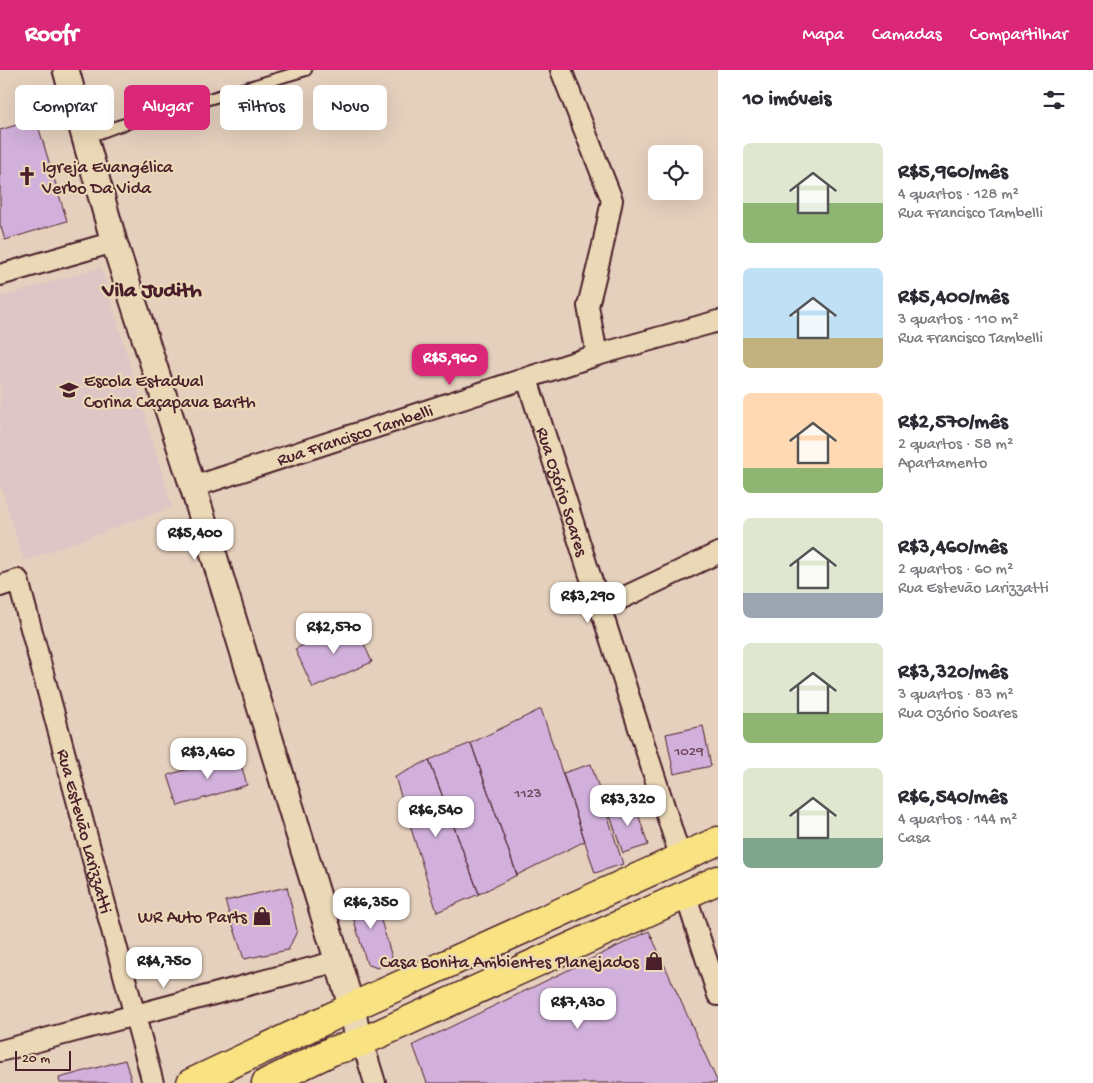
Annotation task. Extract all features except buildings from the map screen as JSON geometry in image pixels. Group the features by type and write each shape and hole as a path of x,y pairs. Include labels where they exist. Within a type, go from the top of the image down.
{"main road":[{"path":"191,1083 718,841"},
{"path":"266,1083 332,1051 359,1043 718,880"}],"street":[{"path":"66,70 114,242 193,486 338,961 352,1008 359,1043 367,1057 376,1083"},
{"path":"560,70 612,200 588,306 597,355"},
{"path":"0,275 114,242"},
{"name":"Rua Francisco Tambelli","path":"193,486 597,355 718,321"},
{"name":"Rua Ozório Soares","path":"527,379 681,859"},
{"path":"601,608 718,552"},
{"name":"Rua Estevão Larizzatti","path":"9,583 153,1083"},
{"path":"686,896 718,995"},
{"path":"0,1051 338,961"}],"lane":[{"path":"85,138 118,126 306,70"}],"shaded area":[{"name":"Escola Estadual Corina Caçapava Barth","path":"101,267 172,507 24,561 0,484 0,297"}],"place":[{"name":"Igreja Evangélica Verbo Da Vida","path":"27,176"},
{"name":"Escola Estadual Corina Caçapava Barth","path":"69,390"},
{"name":"WR Auto Parts","path":"262,916"},
{"name":"Casa Bonita Ambientes Planejados","path":"654,961"}],"district":[{"name":"Vila Judith","path":"152,288"}]}
